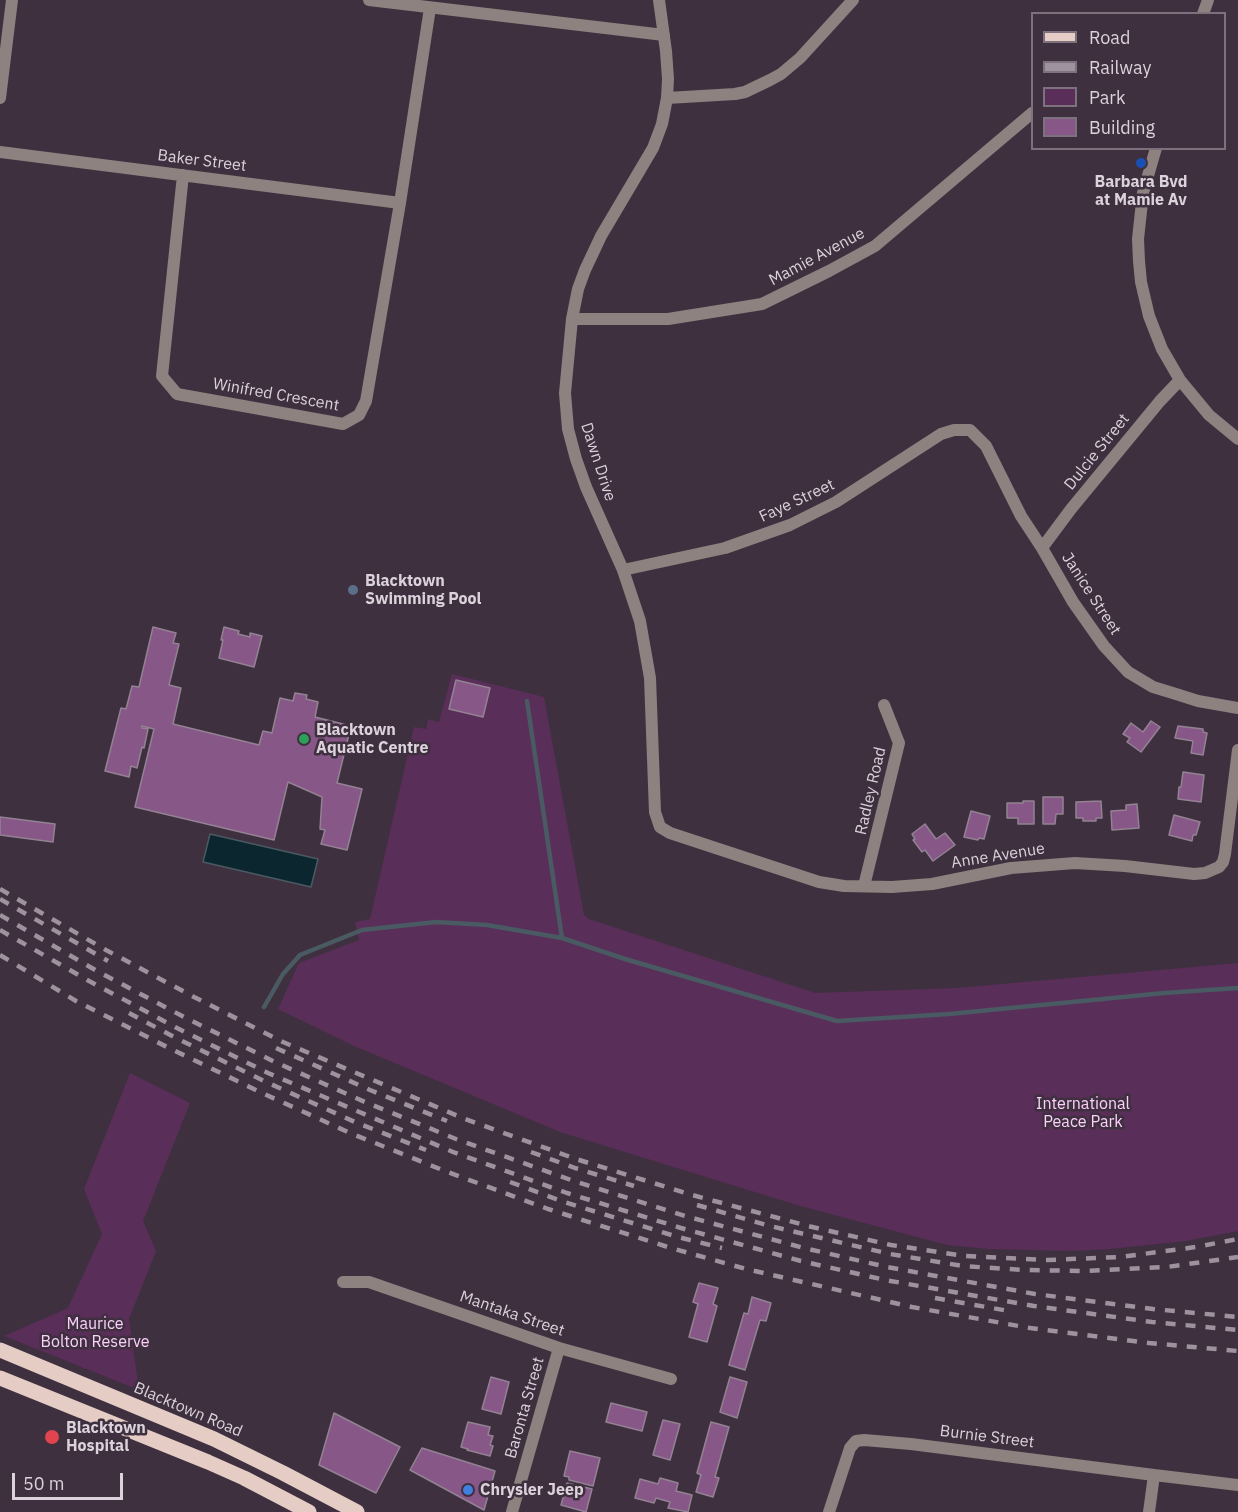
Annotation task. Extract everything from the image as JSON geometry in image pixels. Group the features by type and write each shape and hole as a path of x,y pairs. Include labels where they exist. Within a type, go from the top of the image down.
{"main road":[{"name":"Blacktown Road","path":"0,1350 214,1439 357,1512"},
{"path":"0,1378 208,1462 309,1512"}],"street":[{"path":"0,98 12,0"},
{"path":"369,0 664,35"},
{"name":"Dawn Drive","path":"659,0 668,64 667,98 660,132 590,258 578,289 572,319 565,393 568,429 576,459 623,570 640,621 650,678 656,812 660,827 670,833"},
{"path":"667,98 735,94 745,92 770,80 800,58 853,0"},
{"name":"Winifred Crescent","path":"183,176 162,376 177,394 343,424 359,415 366,401 430,8"},
{"name":"Mamie Avenue","path":"572,319 668,319 762,304 875,246 1031,114"},
{"path":"1155,150 1143,193 1138,239 1145,300 1151,322 1162,349 1180,380 1209,415 1238,439"},
{"name":"Baker Street","path":"0,152 400,203"},
{"name":"Dulcie Street","path":"1042,548 1071,509 1180,380"},
{"name":"Faye Street","path":"623,570 724,548 790,525 836,502 941,434 954,430 970,430"},
{"name":"Janice Street","path":"970,430 986,446 1021,516 1073,602 1104,646 1128,672 1153,687 1198,701 1238,708"},
{"name":"Radley Road","path":"864,886 899,743 884,705"},
{"name":"Anne Avenue","path":"670,833 819,882 844,886 892,887 932,884 1011,868 1064,863 1205,873 1219,867 1226,854 1238,750"},
{"name":"Mantaka Street","path":"343,1282 369,1282 560,1348 671,1379"},
{"name":"Baronta Street","path":"512,1512 560,1348"},
{"name":"Burnie Street","path":"828,1512 850,1448 856,1442 864,1440 1238,1485"},
{"path":"1149,1512 1154,1475"}],"green space":[{"name":"International Peace Park","path":"452,674 544,697 584,915 589,919 815,993 957,988 1238,963 1238,1231 1186,1241 1071,1251 989,1249 947,1245 797,1205 560,1132 354,1046 278,1009 299,963 359,940 355,922 370,919 414,727 426,729 428,719 439,722"},
{"name":"Maurice Bolton Reserve","path":"130,1073 190,1103 143,1221 156,1251 129,1319 139,1390 4,1336 68,1308 102,1234 84,1189"}],"water":[{"path":"210,834 318,859 311,887 203,862"}],"building":[{"name":"Blacktown Aquatic Centre","path":"153,627 176,633 173,643 179,644 169,685 181,688 173,724 259,745 263,731 272,733 280,698 293,701 295,693 307,695 306,699 318,702 315,717 351,726 337,783 362,789 347,850 321,844 325,830 320,829 322,797 288,782 274,840 135,807 154,729 142,726 148,729 144,748 142,747 137,768 131,766 129,777 105,771 121,708 126,709 132,686 139,687"},
{"path":"224,627 250,637 250,633 262,636 254,667 219,658"},
{"path":"456,680 490,688 483,717 449,709"},
{"path":"1151,721 1160,727 1141,752 1127,742 1130,738 1123,734 1131,723 1143,732"},
{"path":"1178,726 1203,729 1203,732 1207,733 1203,755 1191,753 1193,741 1175,738"},
{"path":"1183,772 1204,775 1201,802 1178,799"},
{"path":"1043,797 1063,797 1063,814 1056,814 1055,824 1043,824"},
{"path":"1023,801 1034,801 1034,824 1018,824 1018,818 1007,818 1007,803 1023,803"},
{"path":"1101,801 1102,818 1096,818 1096,821 1083,821 1083,818 1076,818 1076,802"},
{"path":"1137,804 1139,828 1112,830 1111,811 1126,810 1126,805"},
{"path":"971,811 990,816 984,839 964,837"},
{"path":"1174,815 1200,822 1192,841 1169,835"},
{"path":"0,817 55,824 53,842 0,835"},
{"path":"925,824 936,839 945,833 955,845 933,861 913,840 915,839 912,834"},
{"path":"699,1283 718,1288 713,1304 717,1306 707,1342 689,1337 698,1304 693,1302"},
{"path":"752,1297 771,1303 766,1321 760,1320 745,1370 729,1365 744,1313 748,1314"},
{"path":"491,1377 509,1382 501,1414 482,1409"},
{"path":"730,1377 747,1382 737,1418 720,1412"},
{"path":"611,1403 647,1412 642,1431 606,1422"},
{"path":"334,1413 400,1447 376,1493 319,1465"},
{"path":"663,1420 680,1424 670,1460 653,1455"},
{"path":"468,1422 490,1427 488,1435 493,1436 490,1445 493,1446 490,1456 461,1447"},
{"path":"711,1422 729,1427 715,1477 719,1478 713,1497 696,1492 701,1475 697,1473"},
{"name":"Chrysler Jeep","path":"422,1448 495,1471 484,1510 410,1470"},
{"path":"570,1451 600,1458 593,1486 569,1480 569,1477 564,1476"},
{"path":"660,1478 678,1483 676,1491 692,1495 688,1512 668,1508 670,1502 656,1498 654,1503 635,1498 640,1479 658,1484"},
{"path":"567,1483 592,1489 586,1512 561,1505"}],"waterway":[{"path":"527,701 562,938"},
{"path":"264,1007 283,974 300,955 362,930 436,922 487,925 562,938 625,959 837,1021 949,1014 1238,988"}],"railway":[{"path":"0,889 106,950 283,1042 465,1119 576,1159 692,1195 891,1245 965,1256 1047,1260 1120,1257 1238,1239"},
{"path":"0,899 108,961"},
{"path":"0,915 97,971 275,1062 456,1139 571,1180 685,1216 804,1248 887,1267 1035,1294 1238,1317"},
{"path":"0,930 177,1028 268,1073 453,1152 567,1193 801,1261 885,1280 1034,1306 1152,1322 1238,1330"},
{"path":"0,955 76,1001 260,1092 350,1133 548,1209 746,1269 912,1307 1030,1328 1149,1343 1238,1351"},
{"path":"129,1013 264,1081 355,1122 426,1150"},
{"path":"276,1048 447,1121"},
{"path":"531,1152 634,1186"},
{"path":"510,1182 564,1202 722,1248"},
{"path":"697,1205 770,1226 890,1254 963,1266 1087,1271 1167,1267 1238,1257"},
{"path":"935,1298 1009,1311"}],"place":[{"name":"Barbara Bvd at Mamie Av","path":"1141,163"},
{"name":"Blacktown Swimming Pool","path":"353,590"},
{"name":"Blacktown Aquatic Centre","path":"304,739"},
{"name":"Blacktown Hospital","path":"52,1437"},
{"name":"Chrysler Jeep","path":"468,1490"}]}
